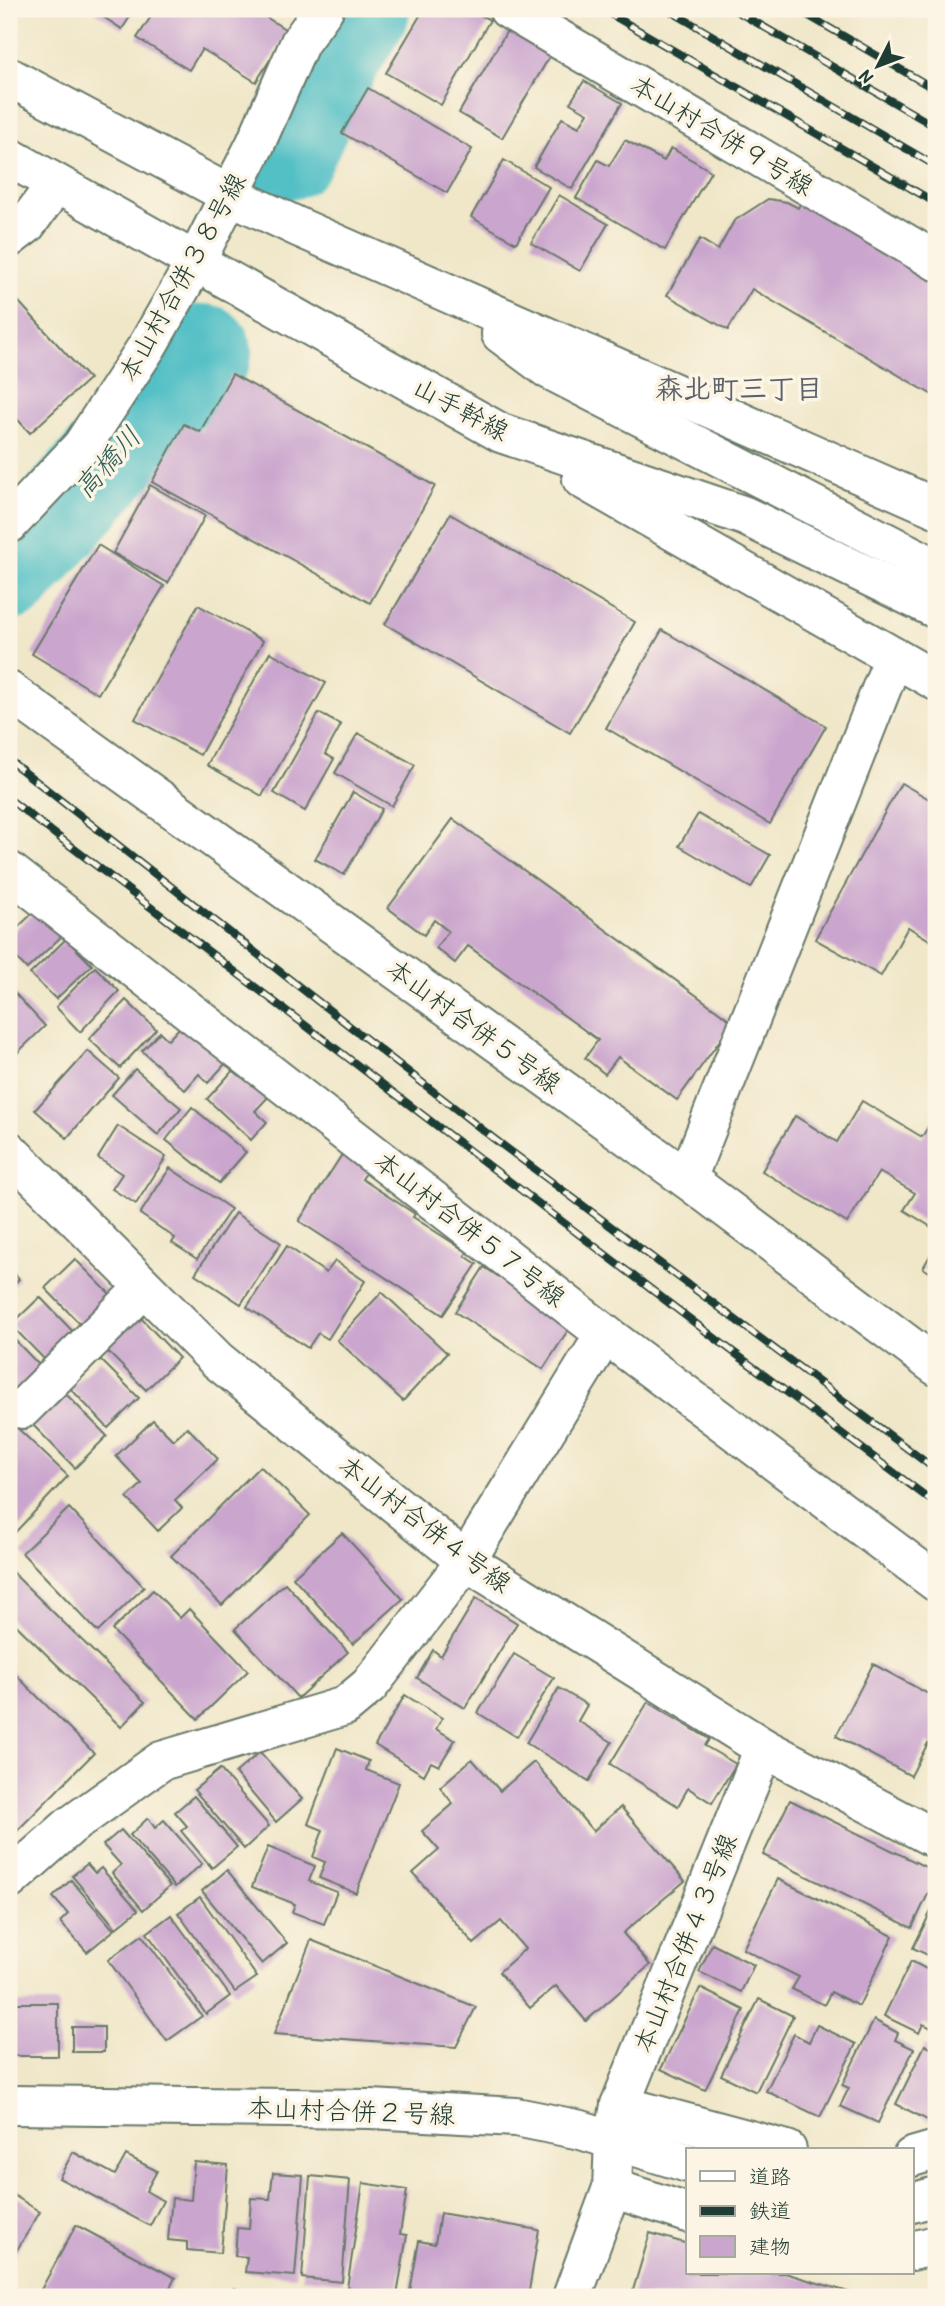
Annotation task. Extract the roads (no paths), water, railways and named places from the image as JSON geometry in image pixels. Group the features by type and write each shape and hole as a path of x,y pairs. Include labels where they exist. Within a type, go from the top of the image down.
{"street":[{"name":"本山村合併３８号線","path":"9,524 82,446 148,345 230,195 300,42 324,9"},
{"name":"本山村合併９号線","path":"508,9 936,261"},
{"path":"9,77 230,195 452,296 936,508"},
{"name":"山手幹線","path":"9,157 501,433 745,516 936,609"},
{"path":"9,239 26,225 56,184"},
{"path":"452,296 548,369 936,568"},
{"path":"501,433 936,681"},
{"path":"687,1179 894,657"},
{"name":"本山村合併５号線","path":"9,691 687,1179 936,1366"},
{"name":"本山村合併５７号線","path":"9,871 605,1334 936,1581"},
{"name":"本山村合併４号線","path":"9,1151 217,1360 466,1561 764,1748 936,1839"},
{"path":"22,1409 144,1289"},
{"path":"9,1880 70,1826 161,1761 345,1706 369,1686 466,1561 605,1334"},
{"name":"本山村合併４３号線","path":"572,2297 612,2188 617,2122 764,1748"},
{"name":"本山村合併２号線","path":"9,2105 384,2109 516,2117 581,2130 617,2122 686,2162"},
{"path":"617,2122 775,2148"},
{"path":"914,2156 936,2150"},
{"path":"612,2188 686,2212"},
{"path":"914,2202 936,2196"},
{"path":"914,2250 936,2245"}],"waterway":[{"name":"高橋川","path":"287,152 332,58 362,9"},
{"name":"高橋川","path":"9,573 204,352"}],"railway":[{"path":"602,9 936,203"},
{"path":"667,9 936,166"},
{"path":"733,9 936,127"},
{"path":"797,9 936,90"},
{"path":"9,760 493,1138 936,1470"},
{"path":"9,799 936,1504"}],"district":[{"name":"森北町三丁目","path":"739,388"}]}
